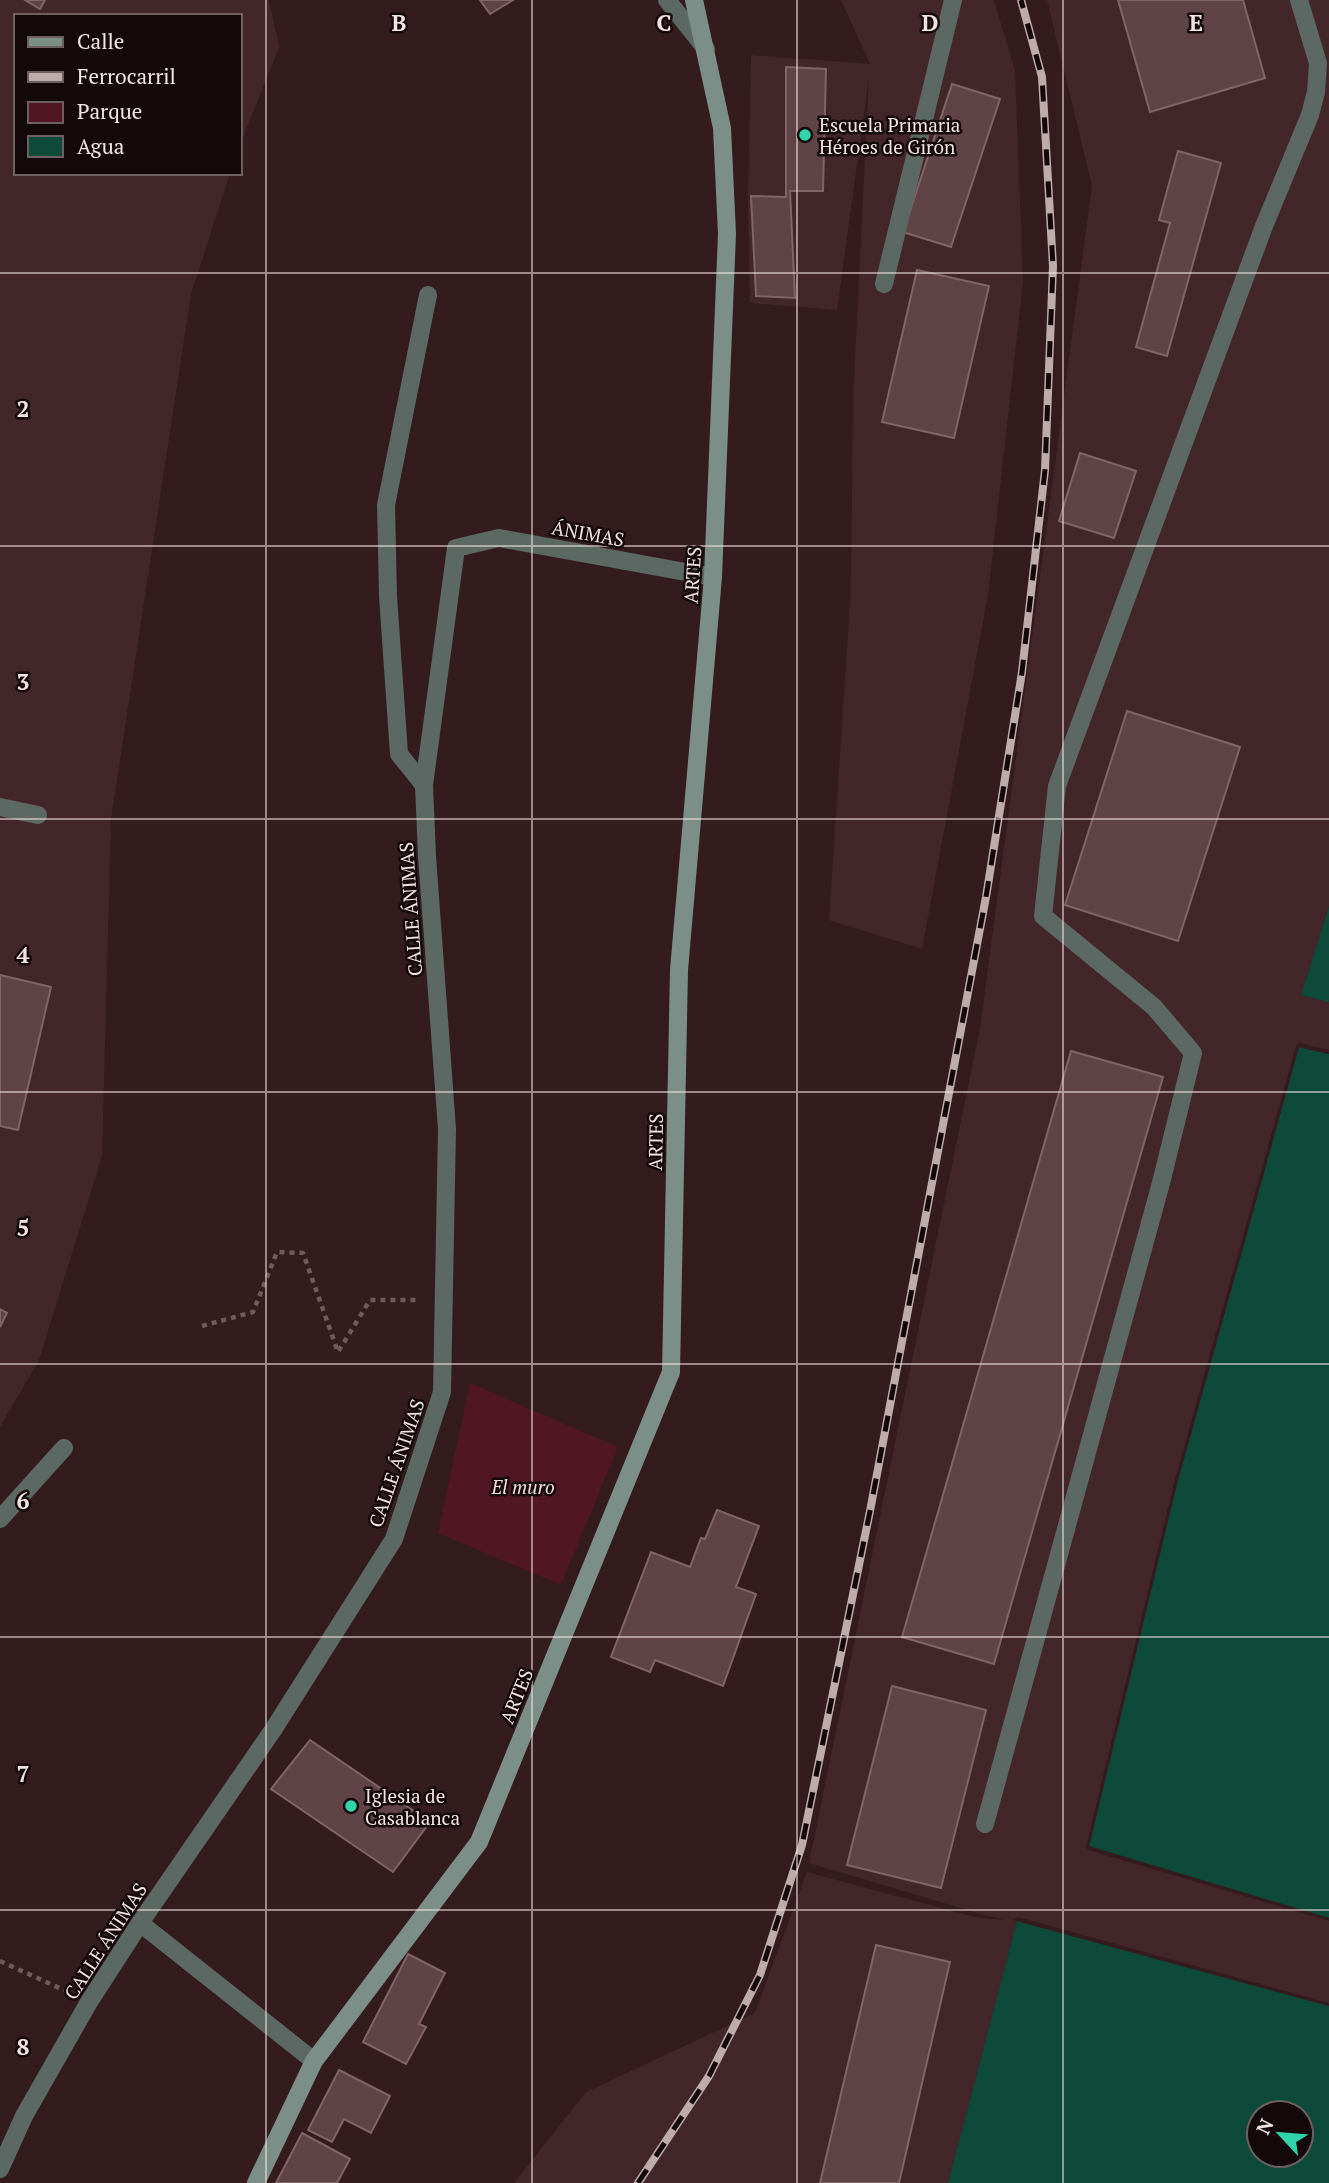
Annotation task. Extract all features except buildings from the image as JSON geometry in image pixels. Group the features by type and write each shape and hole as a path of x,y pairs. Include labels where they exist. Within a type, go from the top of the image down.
{"main road":[{"name":"ARTES","path":"256,2183 314,2061 479,1843 671,1372 680,970 713,577 727,234 722,128 694,0"}],"street":[{"path":"667,0 706,50"},
{"path":"884,284 953,0"},
{"path":"985,1824 1161,1183 1194,1053 1154,1007 1043,916 1057,786 1264,226 1310,115 1316,92 1318,63 1299,0"},
{"path":"424,785 399,754 388,596 386,505 428,295"},
{"name":"ÁNIMAS","path":"456,548 499,538 713,577"},
{"name":"CALLE ÁNIMAS","path":"0,2169 24,2116 89,2002 140,1923 274,1730 394,1539 442,1392 447,1129 424,785 456,548"},
{"path":"0,807 38,815"},
{"path":"0,1519 64,1448"},
{"path":"140,1923 314,2061"}],"path":[{"path":"202,1326 253,1312 276,1252 303,1253 338,1352 370,1300 443,1300"},
{"path":"0,1961 89,2002"}],"shaded area":[{"path":"0,0 269,0 279,47 242,140 242,14 14,14 14,175 229,175 191,294 111,819 102,1156 39,1360 0,1427"},
{"path":"841,0 994,0 1015,71 1023,282 988,595 922,949 829,920 851,589 853,400 869,77 837,310 750,303 748,205 751,55 870,64"},
{"path":"1047,0 1329,0 1329,906 1301,995 1329,1002 1329,1054 1300,1047 1089,1846 1329,1918 1329,2006 1017,1921 948,2183 514,2183 586,2092 755,2013 807,1872 979,1918 1008,1920 809,1863 980,1028 1092,186"}],"green space":[{"name":"El muro","path":"470,1383 618,1447 561,1585 438,1533"}],"water":[{"path":"1329,906 1329,1002 1301,995"},
{"path":"1299,1047 1329,1054 1329,1918 1089,1847 1177,1484"},
{"path":"1017,1921 1329,2006 1329,2183 948,2183"}],"pier":[{"path":"1299,1043 1329,1050 1329,1054 1299,1047 1177,1484 1089,1846 1329,1918 1329,1921 1088,1850 1086,1847 1174,1483"},
{"path":"1018,1917 1329,2003 1329,2006 1013,1920"}],"railway":[{"path":"638,2183 709,2076 760,1975 802,1845 870,1511 986,897 1022,672 1045,470 1053,266 1042,77 1021,0"}],"place":[{"name":"Escuela Primaria Héroes de Girón","path":"805,135"},
{"name":"Iglesia de Casablanca","path":"351,1806"}]}
